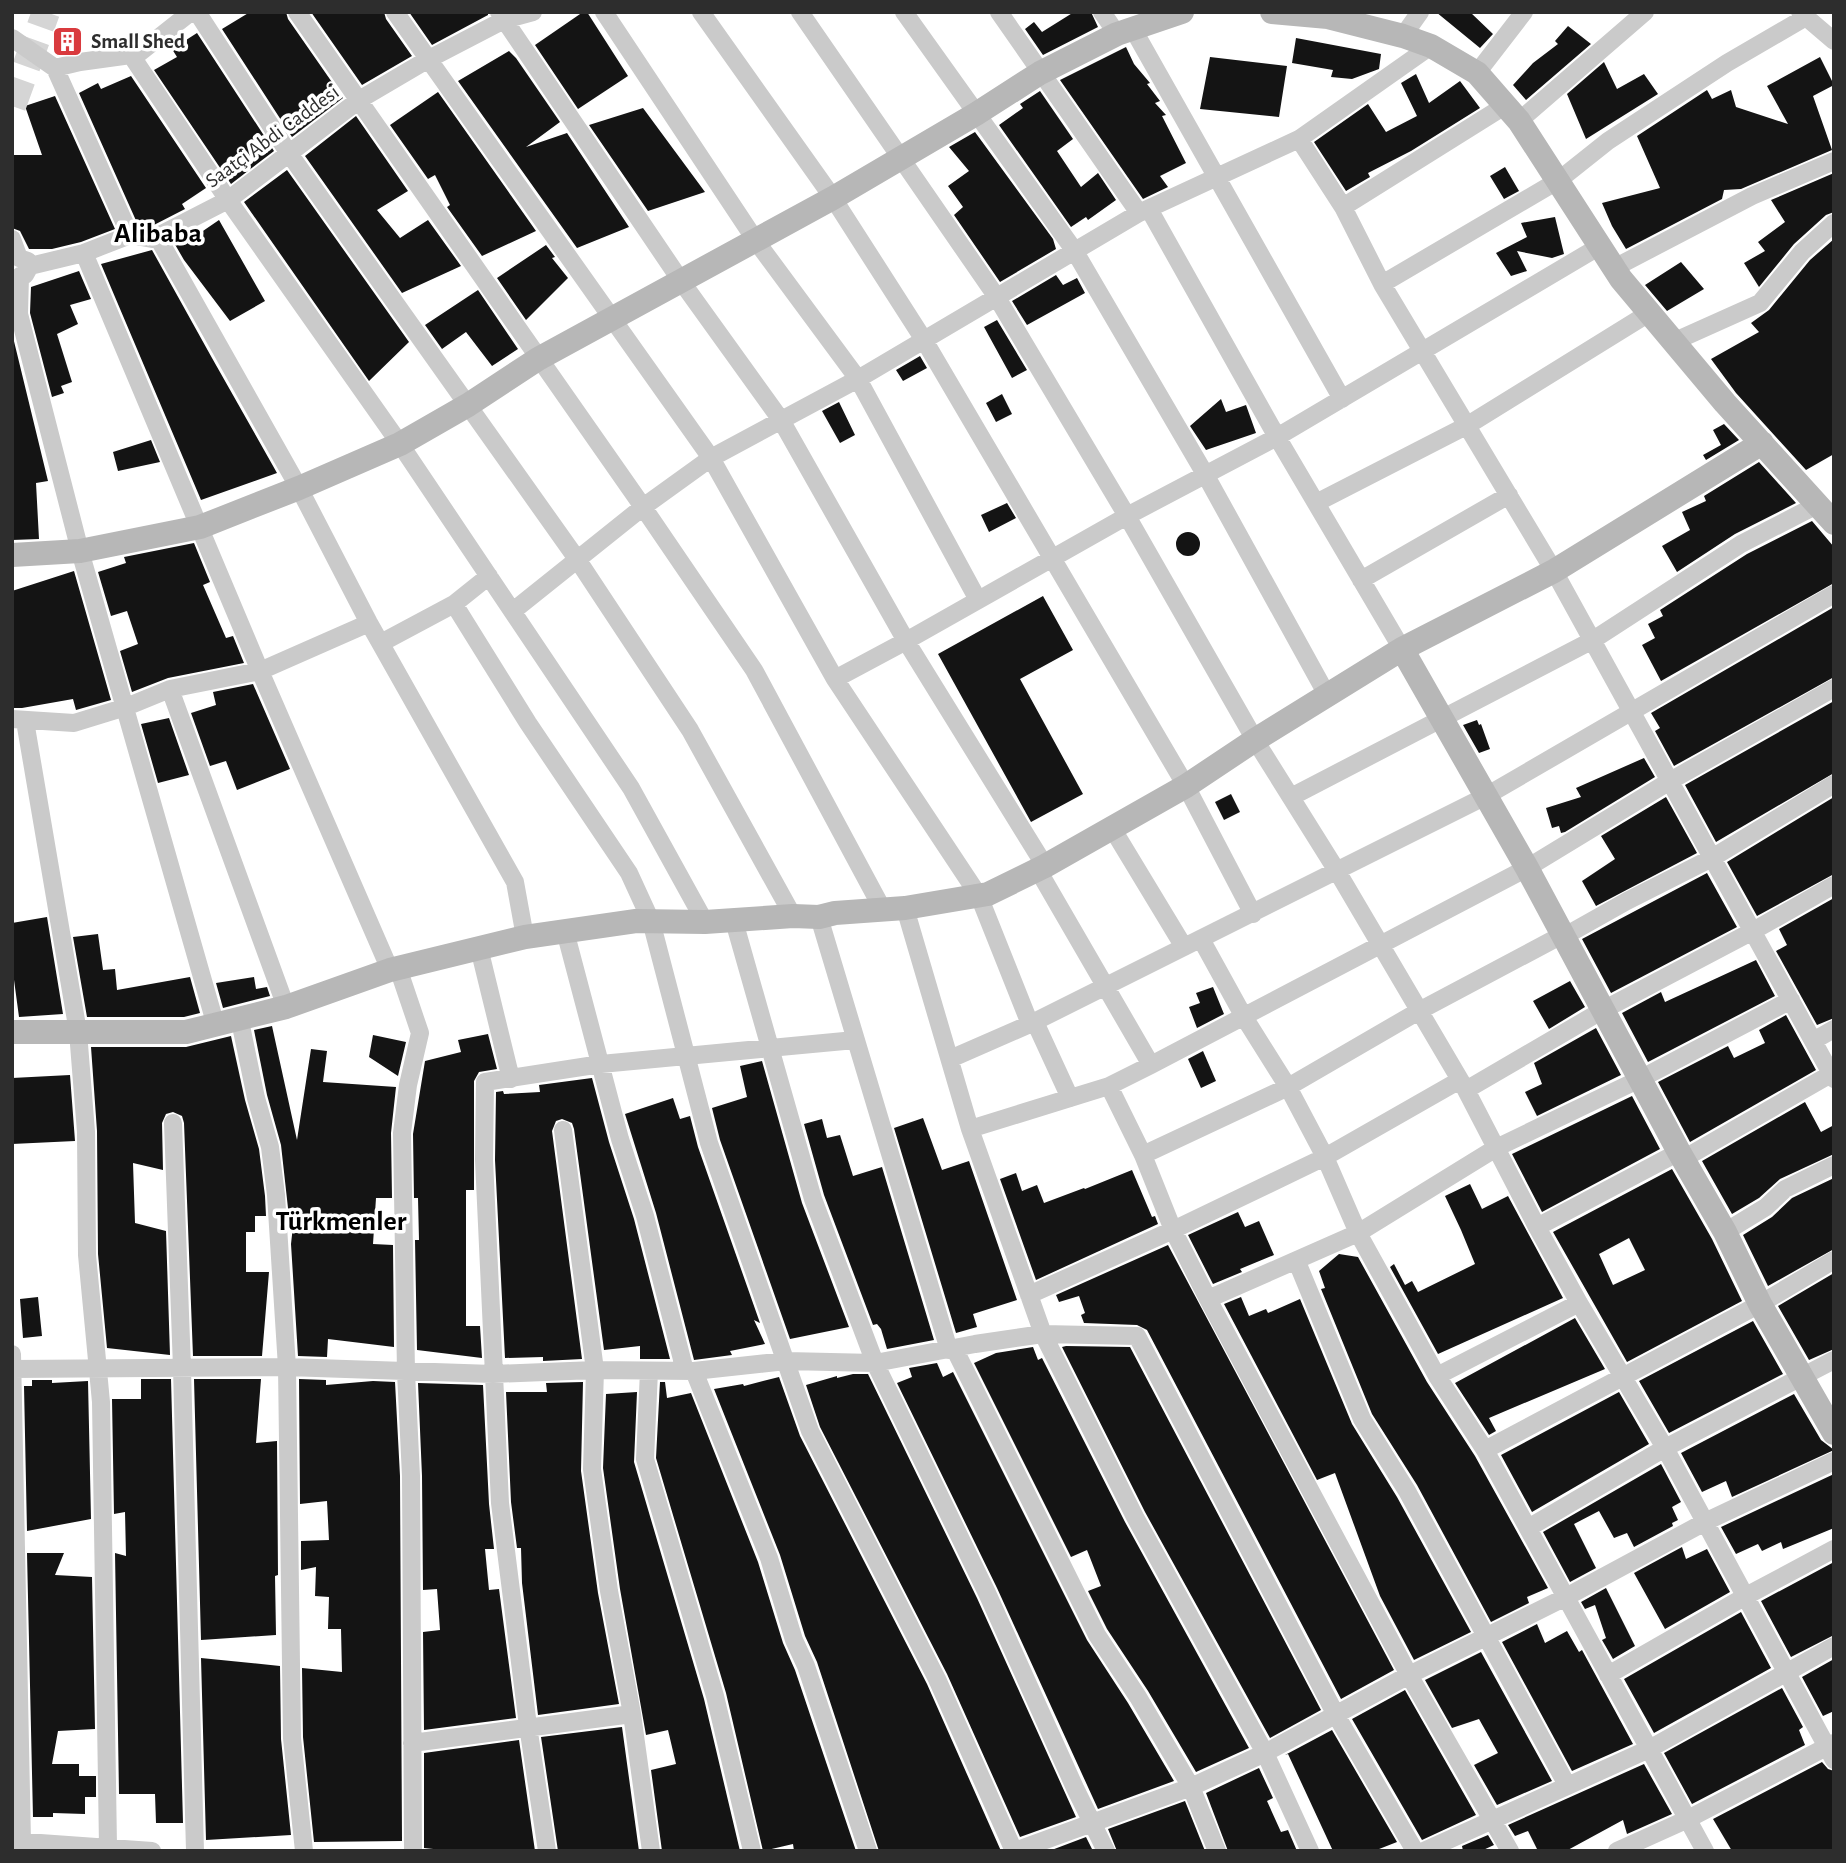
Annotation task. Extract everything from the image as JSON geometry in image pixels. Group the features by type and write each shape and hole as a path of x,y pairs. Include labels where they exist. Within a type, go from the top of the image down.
{"street":[{"path":"55,68 138,54 191,12"},
{"path":"197,12 288,152 577,559 690,730 793,916"},
{"path":"297,12 754,670 894,909 950,1059 970,1129 1043,1334 1135,1517 1265,1753 1310,1851"},
{"path":"395,12 711,457 835,679 979,895 1033,1023 1070,1098"},
{"name":"Saatçi Abdi Caddesi","path":"19,267 83,253 130,235 152,239 228,200 359,100 502,16 533,12"},
{"path":"604,12 756,241 858,379 978,600"},
{"path":"701,12 833,198 924,340 1186,786 1253,914"},
{"path":"800,12 996,296 1127,516 1255,740 1337,871 1463,1085 1579,1303 1665,1448 1832,1750 1617,1851"},
{"path":"904,12 1074,250 1205,474 1327,695"},
{"path":"999,12 1144,211 1402,649 1527,868 1681,1156 1725,1232 1760,1304 1834,1433"},
{"path":"1102,12 1125,32 1217,178 1342,398"},
{"path":"12,555 80,551 200,527 299,488 400,443 468,405 538,359 833,198 1041,73 1125,32 1182,12"},
{"path":"1272,12 1328,17 1403,36 1430,46 1477,73 1512,113 1559,180 1614,268 1649,313 1826,513 1741,544 1592,640 1291,797"},
{"path":"1403,36 1420,12"},
{"path":"1477,73 1524,12"},
{"path":"1343,207 1512,113 1646,12"},
{"path":"1382,284 1559,180 1619,134 1803,15 1834,41"},
{"path":"502,16 681,281 781,420 906,641 1041,868 1151,1065"},
{"path":"12,38 55,68 130,235"},
{"path":"513,611 643,507 711,457 858,379 1144,211 1299,139 1430,46"},
{"path":"131,55 228,200 400,443 631,788 705,922"},
{"path":"1299,139 1343,207 1382,284 1554,570 1832,1077 1537,1227"},
{"path":"1614,268 1752,196 1834,161"},
{"path":"1673,342 1760,303 1802,252 1834,223"},
{"path":"157,236 299,488 380,643 515,881 525,937"},
{"path":"12,239 19,267 19,314 80,551 125,708 270,1147 276,1195 287,1367 292,1738 304,1851"},
{"path":"835,679 1127,516 1277,437 1601,246"},
{"path":"83,253 260,671 420,1033 408,1085 402,1133 411,1476 413,1851"},
{"path":"1316,503 1468,425 1649,313"},
{"path":"12,1032 186,1032 286,1007 394,969 525,937 635,921 705,922 793,916 819,917 835,913 894,909 988,894 1041,868 1186,786 1402,649 1554,570 1762,443"},
{"path":"1361,580 1509,495"},
{"path":"380,643 454,604 489,576"},
{"path":"950,1059 1033,1023 1486,796 1834,594"},
{"path":"454,604 528,723 629,873 651,921 709,1143 810,1431 937,1679 1015,1851 1191,1787 1265,1753 1409,1675 1566,1597 1705,1522 1834,1461"},
{"path":"108,1846 100,1370 91,1313 87,1255 86,1132 78,1032 19,720 74,723 125,708 170,690 260,671 369,623"},
{"path":"970,1129 1110,1086 1527,868 1670,781 1834,688"},
{"path":"170,690 286,1007"},
{"path":"1143,1155 1288,1087 1419,1011 1712,858 1834,784"},
{"path":"1112,828 1184,947"},
{"path":"1029,1295 1325,1157 1753,931 1834,885"},
{"path":"819,917 952,1350 1097,1635 1138,1697 1191,1787 1217,1851"},
{"path":"734,920 813,1199 875,1363 987,1593 1106,1851"},
{"path":"565,931 620,1139 690,1371 769,1558 794,1640 806,1666 868,1851"},
{"path":"1201,939 1244,1017 1288,1087 1325,1157 1358,1233 1437,1376 1485,1450 1705,1851"},
{"path":"479,948 511,1079"},
{"path":"1208,1299 1358,1233 1496,1149 1640,1079 1791,1000"},
{"path":"1813,1041 1834,1030"},
{"path":"547,1851 500,1503 484,1160 485,1082 601,1064 856,1040"},
{"path":"1110,1086 1143,1155 1173,1230 1208,1299 1409,1675 1510,1851"},
{"path":"173,1124 183,1368 195,1851"},
{"path":"564,1130 595,1370 592,1469 632,1714 651,1851"},
{"path":"1725,1232 1766,1207 1785,1189 1834,1165"},
{"path":"1485,1450 1760,1304 1834,1260"},
{"path":"1297,1262 1362,1419 1407,1492 1567,1786"},
{"path":"1437,1376 1579,1303"},
{"path":"13,1369 287,1367 493,1374 595,1370 690,1371 786,1360 875,1363 1043,1334 1137,1336 1336,1714 1415,1851"},
{"path":"12,1354 17,1841 74,1848 108,1846 152,1851"},
{"path":"1528,1528 1665,1448 1834,1360"},
{"path":"649,1371 645,1459 715,1696 752,1851"},
{"path":"1608,1675 1745,1596 1834,1549"},
{"path":"1424,1851 1649,1749 1834,1646"},
{"path":"412,1743 632,1714"}],"building":[{"path":"250,12 286,12 288,19 343,98 292,137 222,29"},
{"path":"311,12 384,12 412,56 362,85"},
{"path":"409,12 488,12 488,15 432,45"},
{"path":"583,12 587,12 628,76 578,109 535,45"},
{"path":"1074,12 1091,12 1098,27 1043,55 1025,29 1034,22 1042,32"},
{"path":"1436,12 1470,12 1493,34 1480,48"},
{"path":"1568,26 1591,44 1526,100 1513,85 1533,63 1558,44 1555,41"},
{"path":"197,33 274,151 231,184 154,70 177,57 172,49"},
{"path":"1296,38 1381,54 1379,69 1352,79 1331,77 1333,70 1292,63"},
{"path":"1126,47 1134,64 1150,83 1147,84 1160,101 1155,103 1166,115 1162,116 1186,163 1160,176 1168,187 1143,199 1060,80"},
{"path":"509,51 560,122 526,147 567,133 629,227 577,248 458,81"},
{"path":"1210,57 1287,66 1279,117 1200,109"},
{"path":"1820,57 1834,85 1813,96 1832,150 1741,189 1724,190 1722,199 1626,249 1602,203 1660,188 1637,136 1707,90 1712,99 1731,90 1736,107 1788,124 1767,86"},
{"path":"1604,62 1617,89 1644,74 1658,94 1586,139 1567,94"},
{"path":"1416,74 1429,103 1460,81 1480,108 1411,151 1368,173 1370,177 1346,191 1314,142 1368,104 1386,132 1417,116 1401,83"},
{"path":"131,76 206,188 182,204 185,209 150,227 138,225 79,93 98,83 101,89"},
{"path":"1040,91 1073,139 1057,151 1081,187 1098,173 1116,200 1088,220 1086,217 1071,227 999,125 1023,108 1020,104"},
{"path":"438,92 536,231 482,256 447,207 450,205 435,175 428,179 390,125"},
{"path":"55,96 115,229 81,242 52,249 29,249 20,231 12,228 12,155 42,155 25,106"},
{"path":"643,108 705,192 648,211 589,125"},
{"path":"356,116 408,191 377,210 400,238 428,220 461,266 402,293 305,156"},
{"path":"975,132 1053,239 1056,249 1000,282 954,215 963,207 948,186 969,171 949,147"},
{"path":"1505,167 1519,191 1504,199 1490,176"},
{"path":"287,170 409,342 369,381 244,202"},
{"path":"1834,173 1834,212 1826,215 1794,244 1759,287 1744,263 1765,251 1758,242 1785,222 1771,200"},
{"path":"1555,217 1564,254 1552,258 1517,251 1527,271 1511,276 1496,253 1527,237 1521,223"},
{"path":"219,220 265,301 230,321 173,241 197,229 200,233"},
{"path":"1834,239 1834,454 1806,470 1736,393 1711,359 1759,332 1751,323 1769,310 1810,260"},
{"path":"546,245 555,257 552,258 568,278 526,320 497,278"},
{"path":"152,250 277,473 201,500 101,264"},
{"path":"1681,262 1704,289 1667,311 1645,285"},
{"path":"79,271 91,299 70,305 78,324 57,334 72,382 61,386 64,393 52,397 30,313 31,287"},
{"path":"1056,275 1063,285 1077,278 1085,293 1027,325 1012,301"},
{"path":"478,290 518,349 492,366 466,332 442,349 425,325"},
{"path":"997,320 1027,370 1012,378 984,327"},
{"path":"12,333 48,481 36,483 39,539 12,540"},
{"path":"920,356 927,368 903,381 896,370"},
{"path":"1002,394 1012,414 996,422 986,403"},
{"path":"1221,399 1226,412 1246,405 1256,433 1206,450 1190,426"},
{"path":"839,402 855,435 840,443 822,411"},
{"path":"1724,424 1739,440 1706,460 1703,455 1721,445 1713,430"},
{"path":"151,440 160,462 118,471 113,452"},
{"path":"1759,462 1796,503 1735,534 1677,572 1662,546 1690,530 1682,512 1706,501 1704,496"},
{"path":"1007,503 1016,518 989,532 981,515"},
{"path":"1812,521 1834,547 1834,583 1661,681 1642,645 1655,638 1648,624 1663,616 1660,610 1747,554"},
{"path":"1188,532 1197,535 1200,544 1197,553 1188,556 1179,553 1176,544 1179,535"},
{"path":"194,543 210,582 203,585 226,638 233,636 244,663 168,678 132,692 120,651 138,644 127,611 111,616 98,572 126,563 124,557"},
{"path":"74,571 111,700 76,710 73,699 12,708 12,591"},
{"path":"1043,596 1073,650 1020,679 1083,794 1031,822 938,654"},
{"path":"1834,607 1834,677 1674,766 1655,731 1660,728 1651,713"},
{"path":"253,684 290,769 237,790 226,761 210,766 191,713 216,705 213,692"},
{"path":"1834,701 1834,773 1716,842 1685,785"},
{"path":"169,718 189,775 158,783 141,724"},
{"path":"1477,720 1490,749 1479,753 1463,725"},
{"path":"1644,758 1655,777 1565,832 1561,833 1559,826 1552,828 1546,808 1581,797 1576,788"},
{"path":"1231,794 1240,812 1224,820 1215,802"},
{"path":"1666,797 1697,853 1596,906 1582,881 1615,859 1601,836"},
{"path":"1834,797 1834,874 1757,916 1727,862"},
{"path":"1707,873 1737,927 1611,993 1582,939"},
{"path":"1834,898 1834,1018 1817,1025 1776,951 1787,945 1779,929"},
{"path":"47,917 63,1014 19,1017 12,965 12,923"},
{"path":"98,934 103,970 115,969 117,990 190,977 200,1013 184,1017 87,1017 73,937"},
{"path":"1756,960 1775,996 1648,1062 1622,1013 1661,992 1665,1002"},
{"path":"254,977 256,989 267,987 270,996 223,1008 216,983"},
{"path":"1570,981 1585,1007 1549,1029 1533,1001"},
{"path":"1213,987 1224,1014 1197,1028 1189,1007 1200,1003 1196,993"},
{"path":"1786,1015 1816,1070 1690,1142 1658,1082 1728,1046 1734,1058 1765,1043 1759,1030"},
{"path":"272,1026 297,1140 311,1049 327,1051 323,1082 396,1087 391,1133 392,1198 376,1198 373,1244 393,1245 394,1347 328,1339 327,1357 298,1356 291,1244 294,1217 289,1217 281,1145 267,1095 254,1030"},
{"path":"1596,1028 1621,1075 1537,1116 1525,1092 1542,1084 1534,1063"},
{"path":"488,1034 497,1069 479,1072 474,1081 474,1190 466,1190 466,1326 480,1326 482,1358 417,1350 415,1240 419,1240 418,1198 414,1198 413,1134 425,1061 461,1052 458,1040"},
{"path":"373,1035 406,1042 398,1076 369,1057"},
{"path":"231,1036 259,1149 265,1196 266,1216 255,1216 255,1232 246,1232 246,1272 269,1272 262,1356 193,1356 184,1123 182,1116 173,1112 166,1114 162,1123 163,1170 133,1163 135,1223 166,1231 170,1355 107,1348 98,1254 97,1131 91,1047 186,1047"},
{"path":"1203,1051 1216,1081 1201,1088 1188,1059"},
{"path":"762,1061 802,1203 849,1327 790,1339 720,1140 712,1108 747,1097 740,1066"},
{"path":"70,1075 75,1141 12,1144 12,1078"},
{"path":"592,1078 634,1219 670,1359 640,1359 640,1346 604,1350 574,1129 572,1123 562,1119 556,1121 552,1131 582,1359 543,1361 543,1357 505,1358 495,1160 496,1092 540,1092 539,1085"},
{"path":"1632,1096 1660,1149 1542,1212 1512,1154"},
{"path":"673,1098 680,1119 690,1116 698,1147 760,1323 754,1320 765,1344 730,1351 732,1355 694,1360 656,1213 625,1114"},
{"path":"1805,1102 1821,1132 1834,1125 1834,1154 1780,1179 1759,1198 1732,1214 1702,1161"},
{"path":"923,1118 942,1170 969,1161 1017,1300 973,1314 977,1327 956,1333 894,1128"},
{"path":"822,1119 827,1138 840,1135 853,1176 882,1167 934,1340 887,1349 881,1329 877,1324 873,1325 824,1195 804,1124"},
{"path":"1672,1169 1712,1239 1742,1301 1627,1362 1553,1232","holes":["1629,1238 1645,1270 1613,1285 1599,1254"]},
{"path":"1132,1170 1152,1217 1155,1216 1158,1224 1036,1280 1000,1179 1016,1173 1022,1191 1037,1185 1044,1203"},
{"path":"1834,1178 1834,1249 1768,1286 1743,1235 1772,1217 1792,1198"},
{"path":"1470,1184 1482,1209 1508,1196 1563,1298 1438,1354 1390,1267 1394,1264 1405,1285 1412,1281 1418,1292 1475,1264 1445,1196"},
{"path":"1238,1212 1245,1227 1259,1221 1274,1255 1213,1284 1188,1235"},
{"path":"1168,1245 1394,1670 1341,1699 1147,1330 1137,1325 1084,1323 1081,1315 1085,1313 1079,1296 1059,1302 1056,1295"},
{"path":"1339,1254 1358,1257 1427,1382 1475,1456 1548,1588 1527,1597 1529,1603 1491,1622 1417,1485 1372,1414 1321,1289 1325,1288 1319,1271"},
{"path":"1834,1273 1834,1349 1809,1360 1778,1306"},
{"path":"38,1297 42,1336 23,1338 20,1299"},
{"path":"1241,1297 1249,1316 1266,1309 1268,1313 1300,1299 1352,1424 1397,1497 1471,1632 1414,1660 1380,1596 1335,1473 1317,1480 1224,1304"},
{"path":"1575,1318 1605,1369 1489,1418 1496,1431 1489,1435 1455,1383"},
{"path":"1753,1321 1783,1374 1669,1433 1639,1381"},
{"path":"1033,1347 1038,1360 1042,1358 1125,1522 1249,1748 1196,1772 1107,1629 1088,1591 1101,1586 1087,1550 1071,1557 974,1363 996,1353"},
{"path":"1062,1347 1130,1347 1321,1710 1270,1738 1145,1512"},
{"path":"937,1363 943,1377 953,1372 1087,1640 1174,1781 1098,1809 997,1588 897,1383 912,1377 909,1368"},
{"path":"853,1374 868,1374 977,1598 1076,1817 1020,1837 947,1674 820,1427 806,1385"},
{"path":"779,1377 800,1436 927,1684 1001,1851 879,1851 780,1555 714,1389 744,1386"},
{"path":"141,1379 171,1379 183,1823 156,1823 155,1794 119,1794 115,1553 126,1556 125,1512 114,1514 112,1399 141,1399"},
{"path":"194,1379 261,1379 256,1443 277,1441 276,1635 201,1640"},
{"path":"299,1379 326,1380 326,1385 395,1382 400,1476 402,1841 314,1842 303,1737 302,1668 342,1672 341,1629 328,1629 329,1597 315,1596 316,1567 301,1570 301,1541 329,1540 327,1501 300,1504"},
{"path":"32,1380 52,1380 52,1383 88,1381 91,1519 27,1531 24,1386 32,1386"},
{"path":"583,1382 581,1471 598,1593 619,1704 538,1715 522,1583 521,1548 517,1548 511,1502 506,1392 547,1392 546,1383"},
{"path":"660,1382 665,1382 667,1398 691,1393 758,1562 783,1643 795,1670 856,1851 794,1851 793,1844 763,1851 726,1693 656,1458"},
{"path":"418,1383 483,1385 494,1549 485,1549 489,1590 499,1589 516,1718 424,1730 423,1632 440,1630 437,1589 423,1590"},
{"path":"637,1392 634,1462 704,1699 740,1851 662,1851 651,1770 676,1764 668,1730 646,1735 620,1589 603,1468 606,1394"},
{"path":"1619,1392 1649,1444 1532,1512 1501,1455"},
{"path":"1794,1394 1821,1440 1834,1450 1732,1497 1726,1481 1702,1492 1681,1453"},
{"path":"1661,1464 1681,1502 1672,1507 1678,1520 1672,1523 1673,1526 1634,1547 1627,1533 1614,1538 1599,1511 1574,1524 1596,1568 1570,1582 1543,1532"},
{"path":"1834,1474 1834,1528 1783,1549 1781,1542 1762,1551 1758,1544 1736,1554 1721,1527"},
{"path":"1682,1547 1686,1559 1707,1549 1730,1592 1665,1629 1634,1573"},
{"path":"27,1553 64,1553 55,1575 92,1577 95,1729 58,1731 52,1764 79,1764 79,1776 96,1776 96,1797 85,1797 85,1814 53,1813 53,1817 33,1817"},
{"path":"1834,1562 1834,1635 1791,1657 1761,1601"},
{"path":"1606,1588 1635,1646 1613,1659 1602,1640 1606,1638 1595,1605 1585,1609 1581,1602"},
{"path":"1741,1612 1771,1668 1654,1733 1624,1679"},
{"path":"1537,1624 1545,1643 1567,1631 1579,1652 1582,1650 1633,1744 1572,1771 1502,1642"},
{"path":"1481,1652 1552,1781 1497,1805 1474,1765 1498,1753 1479,1719 1452,1728 1425,1680"},
{"path":"201,1658 280,1666 281,1739 291,1835 206,1840"},
{"path":"1834,1659 1834,1711 1823,1716 1802,1677"},
{"path":"1782,1688 1803,1727 1799,1730 1805,1745 1692,1804 1664,1753"},
{"path":"1405,1690 1476,1815 1422,1840 1352,1719"},
{"path":"622,1727 639,1851 558,1851 541,1737"},
{"path":"1332,1730 1397,1842 1374,1851 1333,1851 1288,1754 1285,1755"},
{"path":"519,1740 535,1851 452,1851 424,1848 424,1753"},
{"path":"1822,1762 1834,1771 1834,1851 1732,1851 1713,1819"},
{"path":"1644,1764 1672,1814 1627,1834 1623,1820 1566,1851 1538,1851 1528,1831 1515,1836 1508,1825"},
{"path":"1259,1768 1273,1798 1267,1801 1281,1832 1288,1830 1297,1851 1228,1851 1206,1793"},
{"path":"1185,1801 1205,1851 1117,1851 1108,1829"},
{"path":"1488,1835 1494,1845 1481,1851 1463,1851 1462,1846"},
{"path":"1086,1837 1093,1851 1049,1851"}],"tunnel":[{"path":"12,106 46,12"}],"place":[{"name":"Small Shed","path":"68,41"}],"district":[{"name":"Alibaba","path":"158,232"},
{"name":"Türkmenler","path":"341,1220"}]}
